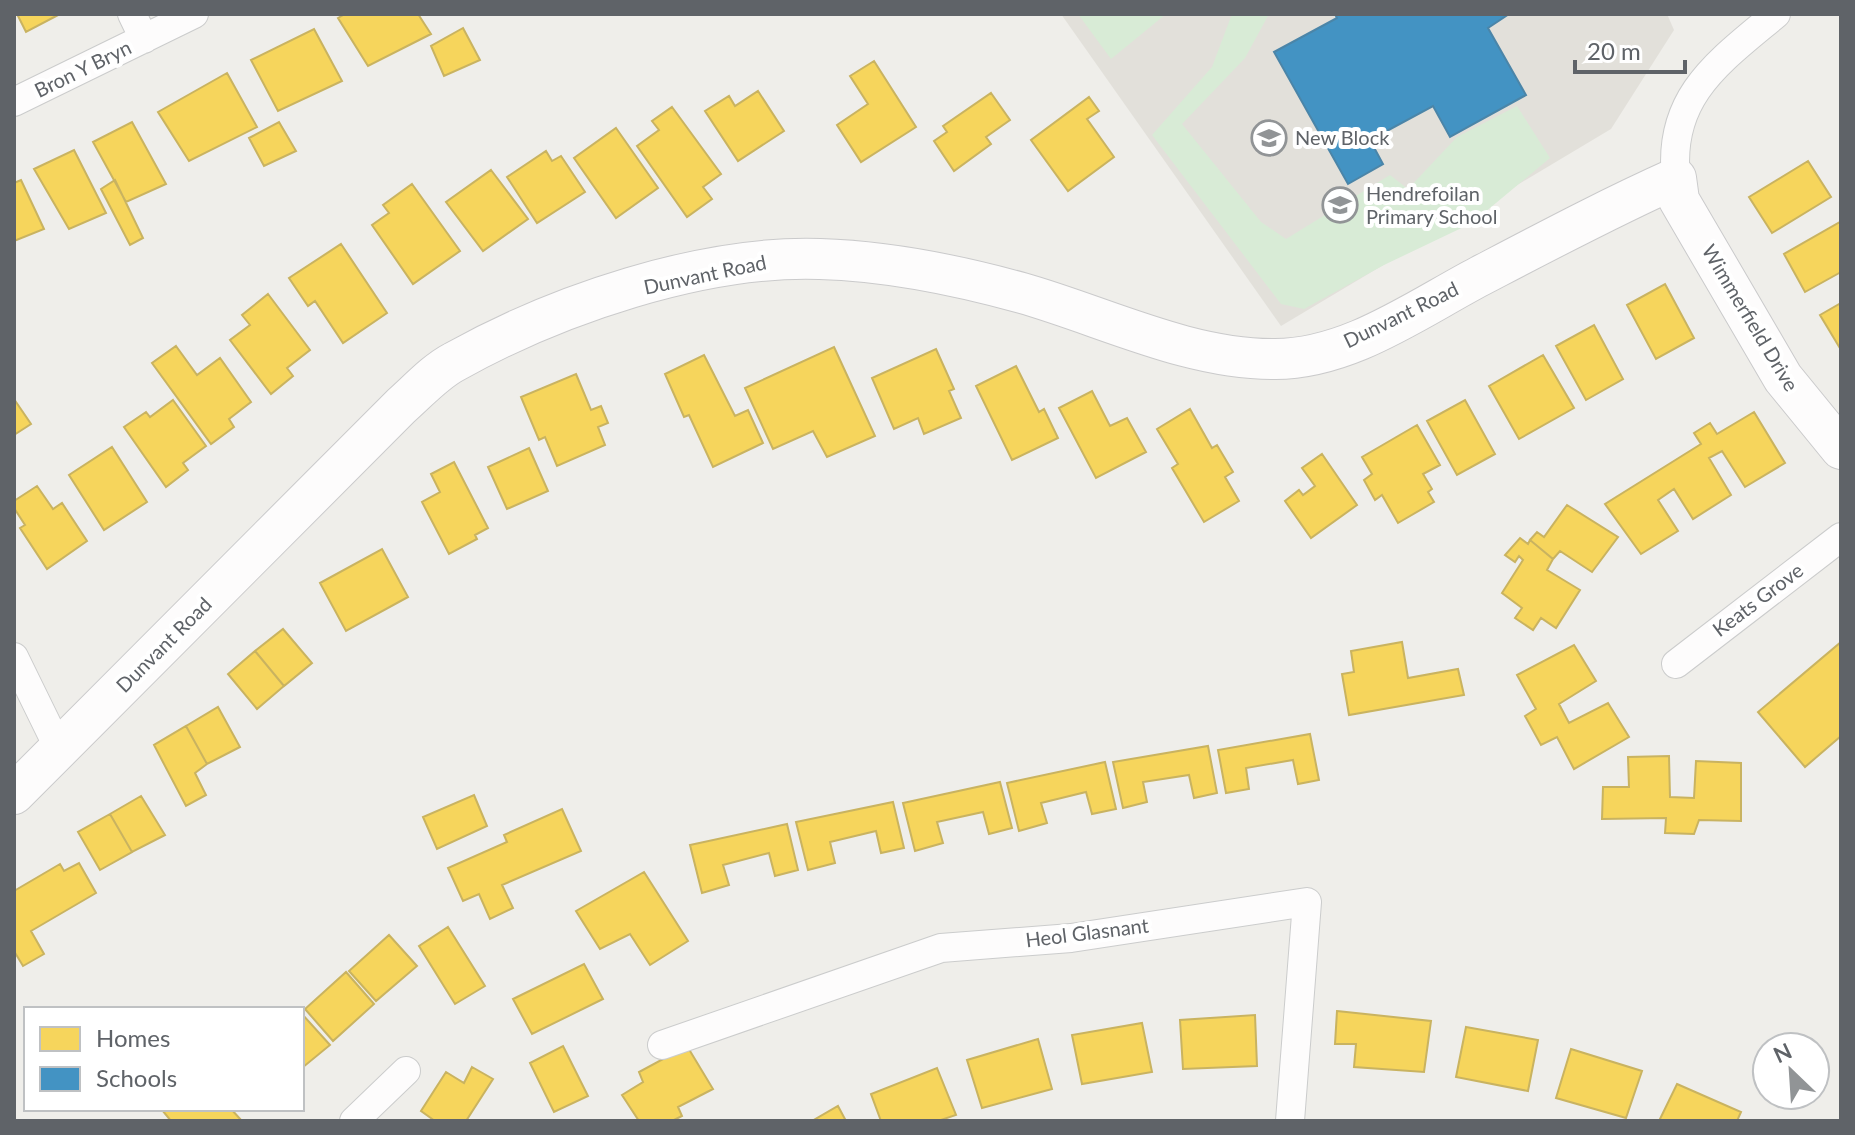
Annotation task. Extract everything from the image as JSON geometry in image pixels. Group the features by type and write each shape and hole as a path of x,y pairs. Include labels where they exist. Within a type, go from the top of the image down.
{"street":[{"name":"Bron Y Bryn","path":"14,102 138,26 194,14"},
{"path":"1676,178 1673,152 1677,127 1707,73 1776,14"},
{"name":"Wimmerfield Drive","path":"1676,178 1679,200 1783,378 1841,449"},
{"name":"Dunvant Road","path":"14,794 401,406 450,363 592,302 672,278 754,262 821,259 958,278 1213,350 1272,359 1313,355 1365,338 1610,207 1676,178"},
{"name":"Keats Grove","path":"1676,664 1841,537"},
{"path":"14,657 59,749"},
{"name":"Heol Glasnant","path":"662,1045 941,948 1071,938 1307,902 1290,1121"},
{"path":"354,1121 406,1071"}],"shaded area":[{"name":"Hendrefoilan Primary School","path":"1061,14 1667,14 1674,30 1611,129 1281,326"}],"green space":[{"path":"1078,14 1166,14 1111,59"},
{"path":"1232,14 1269,14 1245,58 1182,124 1261,222 1286,239 1390,175 1408,189 1457,137 1517,106 1550,158 1472,223 1384,265 1304,309 1281,304 1152,135 1212,67"}],"building: Homes":[{"path":"17,14 60,14 26,32"},
{"path":"345,14 418,14 431,34 368,66 338,18"},
{"path":"463,28 480,60 444,76 431,46"},
{"path":"314,29 342,81 278,111 251,60"},
{"path":"874,61 916,127 861,162 837,125 868,104 850,76"},
{"path":"227,73 257,127 189,161 158,112"},
{"path":"758,91 784,131 738,161 705,111 729,96 735,106"},
{"path":"991,93 1010,120 986,137 991,144 954,171 934,141 947,132 943,126"},
{"path":"1089,97 1099,111 1087,119 1114,157 1068,191 1031,140"},
{"path":"672,107 721,174 703,187 712,199 687,217 637,146 659,130 652,121"},
{"path":"132,122 166,184 126,202 93,142"},
{"path":"279,122 296,151 264,166 249,138"},
{"path":"616,128 658,188 616,218 574,158"},
{"path":"74,150 106,213 69,229 34,169"},
{"path":"546,151 552,161 561,156 585,192 537,223 507,177"},
{"path":"1808,161 1831,197 1772,233 1749,197"},
{"path":"491,170 528,219 483,251 446,202"},
{"path":"21,180 44,229 14,241 14,183"},
{"path":"115,180 143,238 130,245 101,189"},
{"path":"412,184 460,251 413,284 372,225 389,213 383,205"},
{"path":"1840,222 1841,272 1805,292 1784,254"},
{"path":"341,244 387,313 343,343 315,301 308,306 289,278"},
{"path":"1665,284 1694,338 1656,359 1627,305"},
{"path":"268,294 310,350 287,368 293,376 271,394 230,340 250,325 242,315"},
{"path":"1841,303 1841,350 1820,315"},
{"path":"1594,325 1623,379 1586,400 1556,346"},
{"path":"176,346 197,375 220,358 251,402 229,419 234,427 211,444 152,363"},
{"path":"834,347 875,436 827,457 813,431 773,449 745,388"},
{"path":"936,349 954,389 949,391 961,418 924,434 918,418 894,429 872,378"},
{"path":"704,355 735,416 748,410 763,443 713,467 689,415 684,417 665,374"},
{"path":"1543,355 1574,408 1519,439 1489,386"},
{"path":"1016,366 1039,412 1044,409 1058,438 1012,460 976,386"},
{"path":"576,374 591,410 601,406 608,423 598,427 605,445 557,466 545,437 539,440 521,397"},
{"path":"1092,391 1110,426 1127,418 1146,452 1096,478 1059,408"},
{"path":"14,399 31,424 14,435"},
{"path":"173,400 206,446 183,463 188,470 166,487 124,427 146,412 150,417"},
{"path":"1465,400 1495,454 1457,475 1427,421"},
{"path":"1190,409 1212,448 1217,445 1233,472 1225,477 1239,501 1204,522 1172,468 1178,464 1157,429"},
{"path":"1754,412 1785,463 1745,487 1722,451 1709,458 1731,495 1693,519 1674,489 1658,500 1678,531 1641,554 1605,504 1701,444 1694,433 1710,423 1717,434"},
{"path":"1417,425 1440,465 1423,474 1432,489 1428,492 1434,502 1398,523 1382,495 1375,500 1364,480 1372,474 1362,457"},
{"path":"112,447 147,502 104,530 69,475"},
{"path":"529,448 548,491 507,509 488,467"},
{"path":"1322,454 1357,505 1311,538 1285,501 1299,490 1303,495 1315,486 1302,468"},
{"path":"454,462 488,528 475,535 477,539 449,554 422,502 440,492 431,474"},
{"path":"37,486 53,509 62,503 87,541 47,569 20,528 25,525 14,508 14,501"},
{"path":"1567,505 1618,537 1592,572 1560,551 1553,559 1530,540 1537,532 1544,537"},
{"path":"1520,538 1528,544 1530,540 1553,559 1547,570 1580,590 1556,628 1541,618 1533,630 1515,618 1522,608 1502,593 1523,560 1519,556 1515,562 1505,555"},
{"path":"382,549 408,597 346,631 320,583"},
{"path":"283,629 312,663 284,686 255,651"},
{"path":"1402,642 1408,678 1458,669 1464,695 1349,715 1342,674 1354,672 1351,651"},
{"path":"1841,642 1841,736 1805,767 1758,712"},
{"path":"1574,645 1596,681 1559,704 1569,723 1608,703 1629,737 1574,769 1557,737 1541,745 1525,716 1536,709 1517,675"},
{"path":"255,651 284,686 257,709 228,674"},
{"path":"218,707 240,747 207,764 186,726"},
{"path":"186,726 207,764 195,773 206,795 186,806 154,745"},
{"path":"1310,734 1319,780 1298,784 1293,760 1246,768 1249,789 1226,793 1218,750"},
{"path":"1208,746 1217,793 1194,798 1189,775 1143,782 1147,802 1123,808 1113,762"},
{"path":"1669,756 1670,797 1694,798 1696,761 1741,763 1741,821 1699,820 1694,834 1665,833 1666,818 1602,819 1603,787 1629,787 1628,757"},
{"path":"1105,762 1116,809 1092,814 1086,792 1041,803 1047,823 1019,831 1007,783"},
{"path":"1000,782 1012,828 989,834 983,812 937,822 943,843 915,851 903,803"},
{"path":"474,795 487,826 437,849 423,817"},
{"path":"141,796 165,835 132,852 110,814"},
{"path":"893,802 904,848 881,853 876,831 830,842 835,863 808,870 796,822"},
{"path":"562,809 581,851 502,885 513,908 490,919 479,894 463,901 448,868 507,842 504,835"},
{"path":"110,814 132,852 100,870 78,832"},
{"path":"787,824 798,870 775,876 769,853 723,865 729,885 702,893 690,845"},
{"path":"79,863 96,893 31,931 44,954 23,966 14,951 14,891 60,864 64,871"},
{"path":"644,872 688,941 650,965 630,934 600,949 576,911"},
{"path":"448,927 485,986 455,1004 419,946"},
{"path":"389,935 417,966 376,1001 349,971"},
{"path":"584,964 603,999 532,1034 513,999"},
{"path":"346,972 374,1004 333,1041 305,1009"},
{"path":"1337,1011 1431,1021 1424,1072 1354,1067 1356,1044 1335,1044"},
{"path":"1255,1015 1257,1066 1183,1069 1180,1020"},
{"path":"304,1016 330,1045 304,1066"},
{"path":"1142,1023 1152,1072 1082,1084 1072,1035"},
{"path":"1466,1027 1538,1040 1528,1091 1456,1077"},
{"path":"1038,1039 1052,1089 982,1108 967,1060"},
{"path":"563,1046 588,1096 554,1112 530,1063"},
{"path":"687,1046 713,1089 678,1107 682,1116 672,1121 639,1121 622,1095 643,1082 639,1072"},
{"path":"1571,1049 1642,1071 1626,1118 1556,1098"},
{"path":"472,1067 493,1079 466,1121 435,1121 421,1111 446,1072 464,1083"},
{"path":"937,1068 956,1115 938,1121 881,1121 871,1094"},
{"path":"1677,1084 1741,1112 1737,1121 1659,1121"},
{"path":"838,1106 846,1121 812,1121"},
{"path":"163,1111 233,1111 242,1121 171,1121"}],"building: Schools":[{"path":"1335,14 1509,14 1488,28 1526,95 1450,137 1433,106 1370,140 1383,164 1348,184 1274,52 1337,18"}],"place":[{"name":"New Block","path":"1269,138"},
{"name":"Hendrefoilan Primary School","path":"1340,205"}]}
